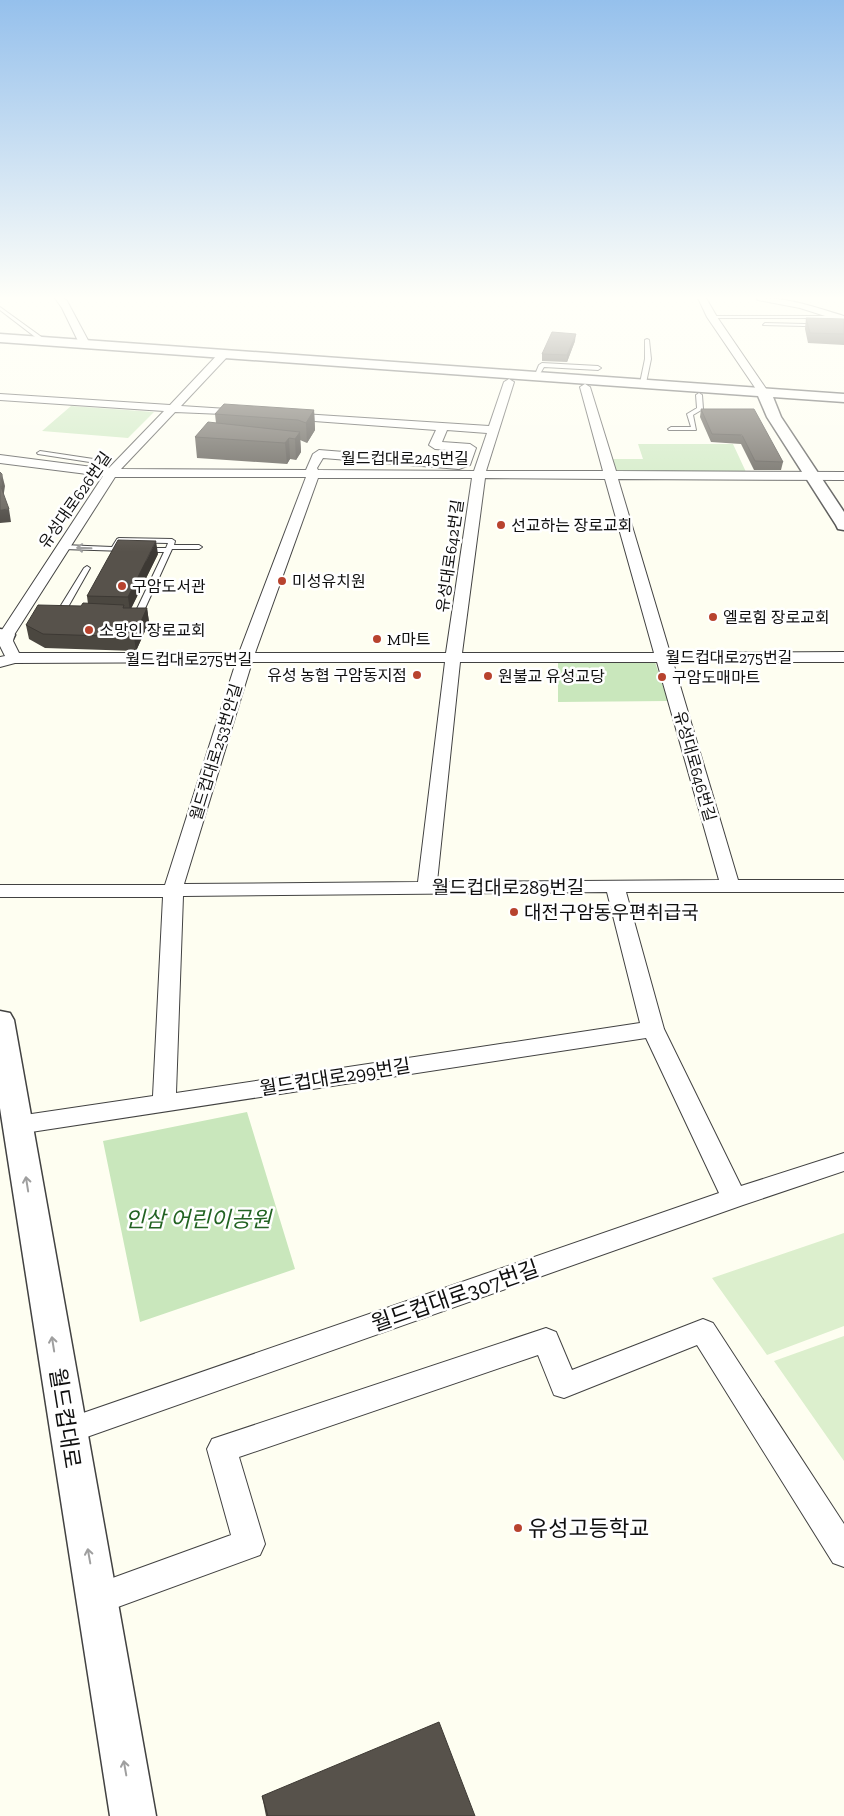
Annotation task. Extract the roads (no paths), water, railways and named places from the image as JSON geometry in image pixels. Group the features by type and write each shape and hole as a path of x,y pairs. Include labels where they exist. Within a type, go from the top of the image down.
{"street":[{"name":"유성대로626번길","path":"7,660 3,635 31,606 63,547 112,473 196,383"},
{"name":"유성대로642번길","path":"428,888 453,659 479,474 509,383"},
{"path":"520,383 699,395 844,398"},
{"path":"638,383 844,405"},
{"path":"756,383 765,396 774,417 844,524"},
{"name":"유성대로646번길","path":"585,387 609,475 730,886"},
{"path":"0,397 259,414"},
{"name":"월드컵대로245번길","path":"279,416 440,432 492,430"},
{"path":"306,449 318,454 459,465 466,462 470,448 434,445 440,432 325,428"},
{"name":"월드컵대로253번안길","path":"172,890 245,659 313,474 311,468 318,454"},
{"name":"월드컵대로245번길","path":"0,459 112,473 844,476"},
{"name":"월드컵대로275번길","path":"7,660 844,657"},
{"path":"615,886 653,1029 734,1198"},
{"name":"월드컵대로289번길","path":"0,891 844,886"},
{"path":"164,1104 172,890"},
{"name":"월드컵대로","path":"0,1020 67,1431 133,1816"},
{"name":"월드컵대로299번길","path":"18,1125 653,1029"},
{"name":"월드컵대로307번길","path":"67,1431 734,1198 844,1162"},
{"path":"96,1598 249,1544 222,1449 546,1340 564,1386 703,1331 844,1552"}],"lane":[{"path":"699,395 700,410"},
{"path":"672,429 694,429 690,414 700,410 708,410"},
{"path":"40,453 98,460 112,473"},
{"path":"63,547 114,549 199,547"},
{"path":"120,614 138,615 169,548"},
{"path":"54,607 67,608 87,568"}],"place":[{"name":"선교하는 장로교회","path":"501,525"},
{"name":"미성유치원","path":"282,581"},
{"name":"구암도서관","path":"122,586"},
{"name":"엘로힘 장로교회","path":"713,617"},
{"name":"소망인 장로교회","path":"89,630"},
{"name":"M마트","path":"377,639"},
{"name":"유성 농협 구암동지점","path":"417,675"},
{"name":"원불교 유성교당","path":"488,676"},
{"name":"구암도매마트","path":"662,677"},
{"name":"대전구암동우편취급국","path":"514,912"},
{"name":"유성고등학교","path":"518,1528"}],"park label":[{"name":"인삼 어린이공원","path":"198,1219"}]}
